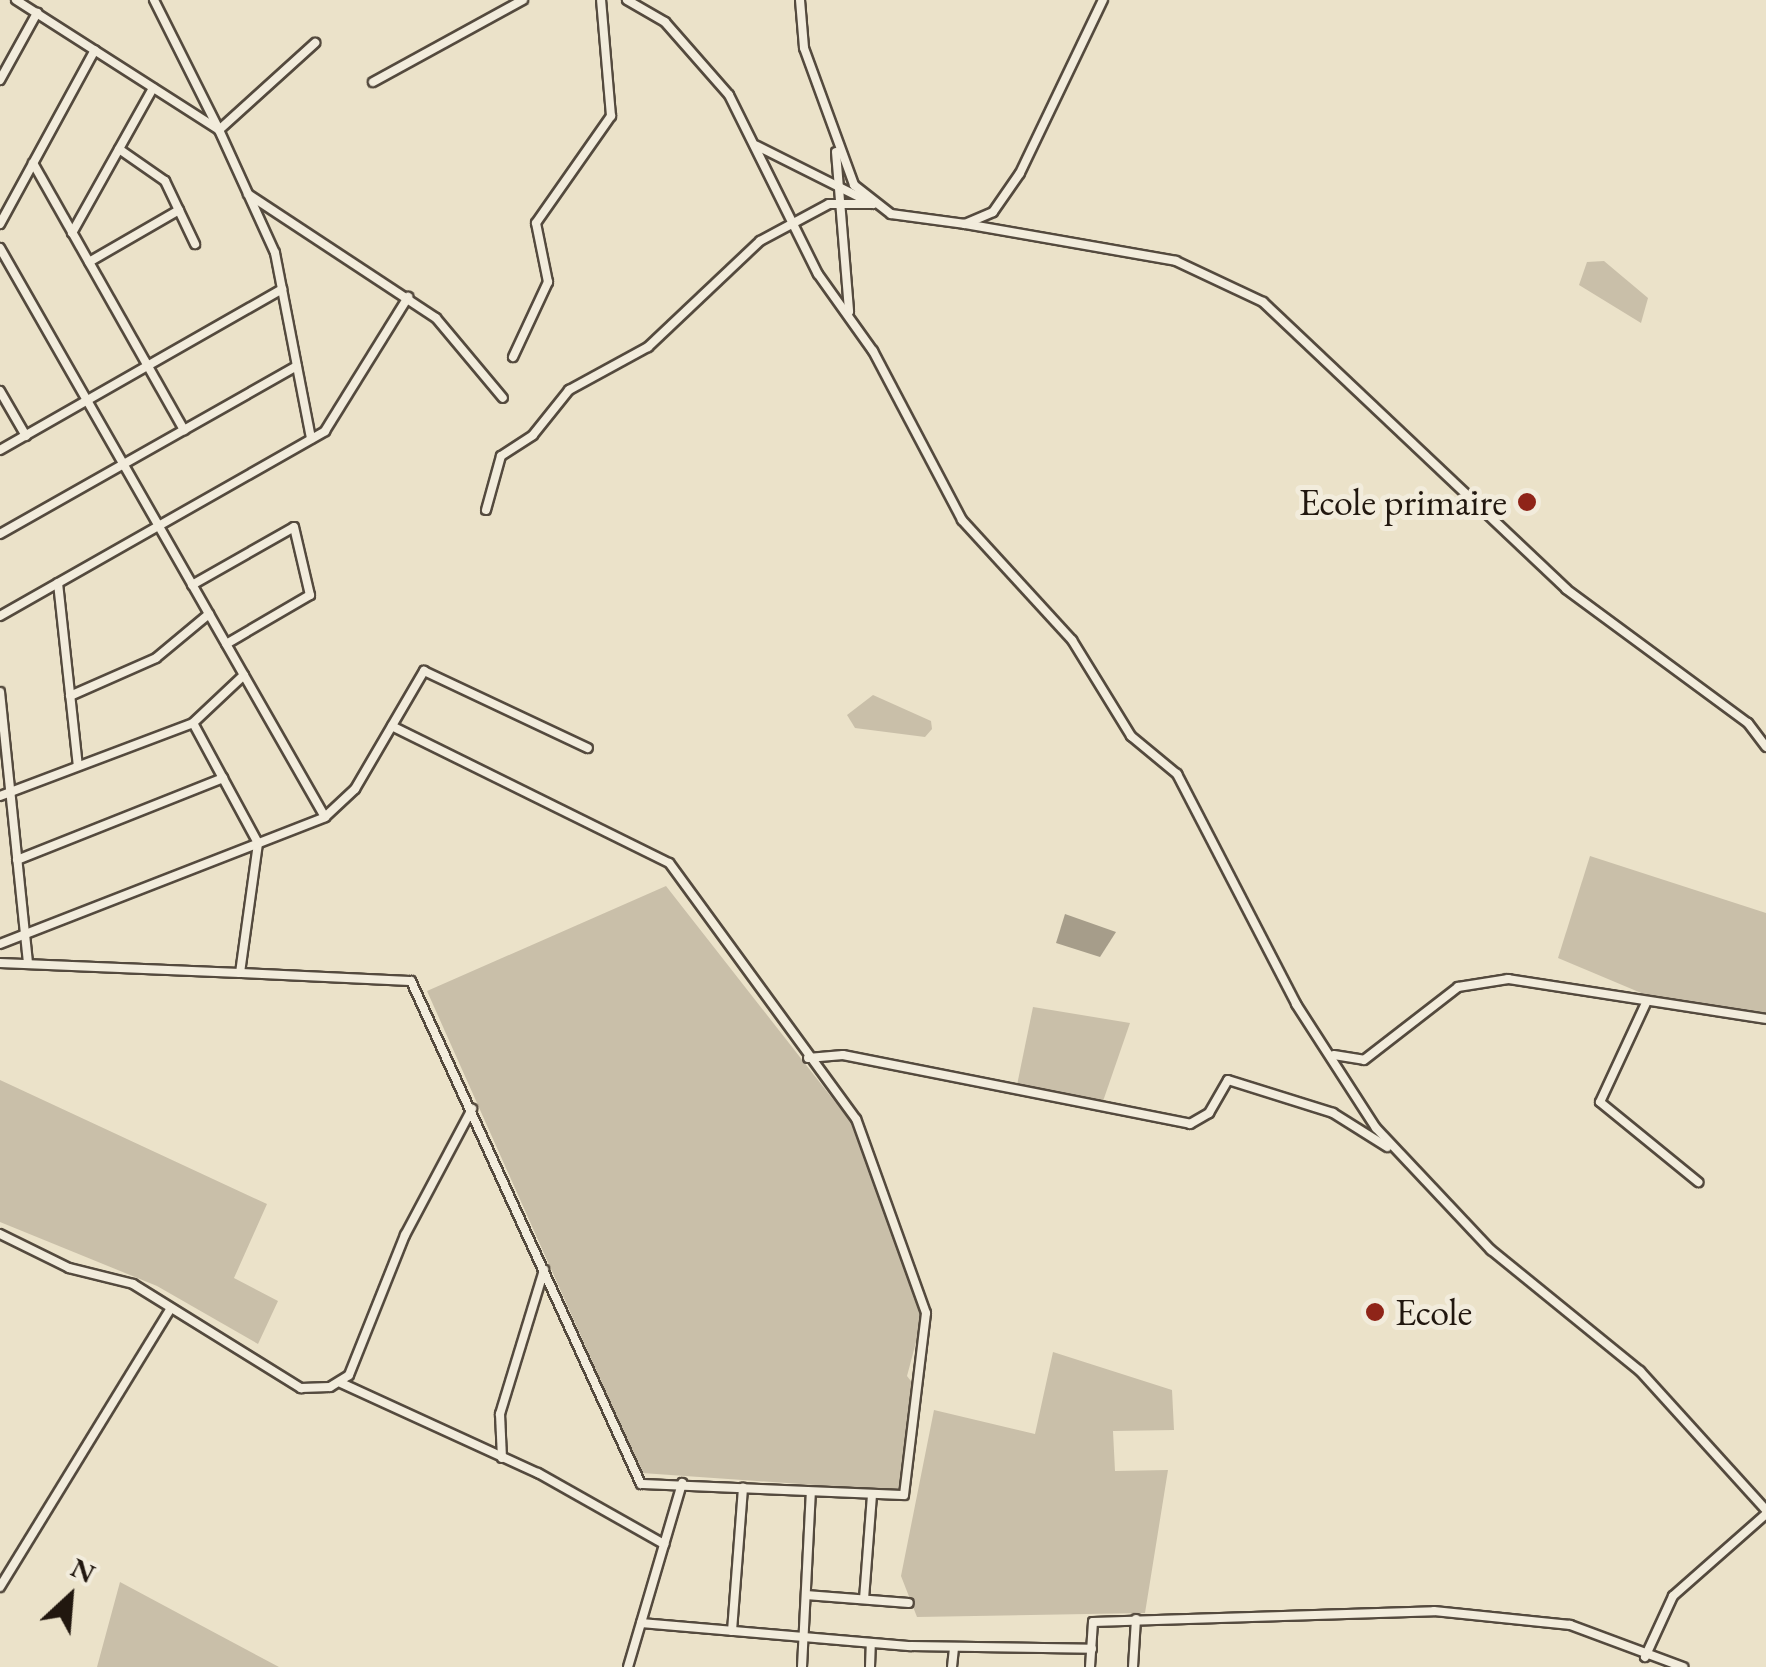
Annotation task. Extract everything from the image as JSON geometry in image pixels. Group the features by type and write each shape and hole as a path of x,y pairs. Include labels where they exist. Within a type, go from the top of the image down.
{"street":[{"path":"16,0 219,130"},
{"path":"154,0 248,194 284,288 311,439"},
{"path":"373,82 524,0"},
{"path":"513,357 548,282 536,224 611,116 601,0"},
{"path":"626,0 639,6 706,66 754,143 792,224 850,315 962,520 1072,640 1122,725 1200,810 1296,1004 1395,1152 1491,1250 1640,1371 1766,1512 1673,1596 1644,1657"},
{"path":"639,6 652,0"},
{"path":"800,0 804,48 836,138 854,185 873,204"},
{"path":"965,224 993,212 1020,173 1104,0"},
{"path":"0,80 37,13"},
{"path":"219,130 315,43"},
{"path":"0,224 95,50"},
{"path":"72,232 154,88"},
{"path":"836,138 835,185 850,315"},
{"path":"754,143 873,204"},
{"path":"119,148 166,181 195,244"},
{"path":"33,163 184,430"},
{"path":"248,194 358,274 408,297 503,398"},
{"path":"486,510 500,456 533,435 569,390 648,347 747,252 792,224 837,204 873,204 1176,261 1263,302 1566,588 1748,723 1766,747"},
{"path":"89,262 179,210"},
{"path":"0,248 325,817"},
{"path":"0,450 284,288"},
{"path":"0,616 311,439 354,391 408,297"},
{"path":"0,534 296,366"},
{"path":"0,391 26,436"},
{"path":"192,585 294,527 310,595 226,644"},
{"path":"58,582 78,766"},
{"path":"70,696 156,658 209,614"},
{"path":"0,944 325,817 356,789 424,671 588,748"},
{"path":"0,796 193,723 244,675"},
{"path":"0,692 28,964"},
{"path":"193,723 258,843 240,973"},
{"path":"0,962 411,981 472,1109 633,1476 682,1483 904,1496 926,1313 856,1119 669,863 392,726"},
{"path":"17,860 223,778"},
{"path":"1334,1056 1364,1060 1474,982 1547,980 1646,1003 1766,1019"},
{"path":"1646,1003 1600,1102 1698,1182"},
{"path":"808,1058 844,1055 1190,1124 1228,1080 1333,1113 1395,1152"},
{"path":"340,1384 472,1109"},
{"path":"0,1234 69,1268 116,1276 301,1388 340,1384 502,1458 664,1544"},
{"path":"502,1458 500,1414 544,1270"},
{"path":"0,1587 171,1308"},
{"path":"628,1667 682,1483"},
{"path":"732,1631 743,1487"},
{"path":"802,1667 811,1492"},
{"path":"864,1600 872,1496"},
{"path":"806,1595 909,1603"},
{"path":"1090,1667 1094,1622 1434,1611 1570,1625 1644,1657 1682,1667"},
{"path":"1133,1667 1136,1619"},
{"path":"641,1623 871,1643 1092,1649"},
{"path":"870,1667 871,1643"},
{"path":"952,1667 954,1647"}],"shaded area":[{"path":"1604,261 1648,298 1641,323 1579,285 1587,262"},
{"path":"873,695 931,721 932,729 925,737 855,728 847,715"},
{"path":"1590,856 1766,913 1766,1016 1665,1003 1558,958"},
{"path":"666,886 850,1121 923,1316 907,1376 914,1385 900,1491 642,1473 427,991"},
{"path":"1065,914 1116,932 1100,957 1056,943"},
{"path":"1033,1007 1130,1023 1101,1107 1016,1090"},
{"path":"0,1080 267,1204 234,1278 278,1301 258,1344 157,1286 0,1222"},
{"path":"1053,1352 1172,1390 1174,1430 1113,1431 1115,1471 1168,1470 1145,1613 917,1617 901,1576 934,1410 1035,1434"},
{"path":"120,1582 219,1635 279,1667 97,1667"}],"place":[{"name":"Ecole primaire","path":"1527,502"},
{"name":"Ecole","path":"1375,1312"}]}
